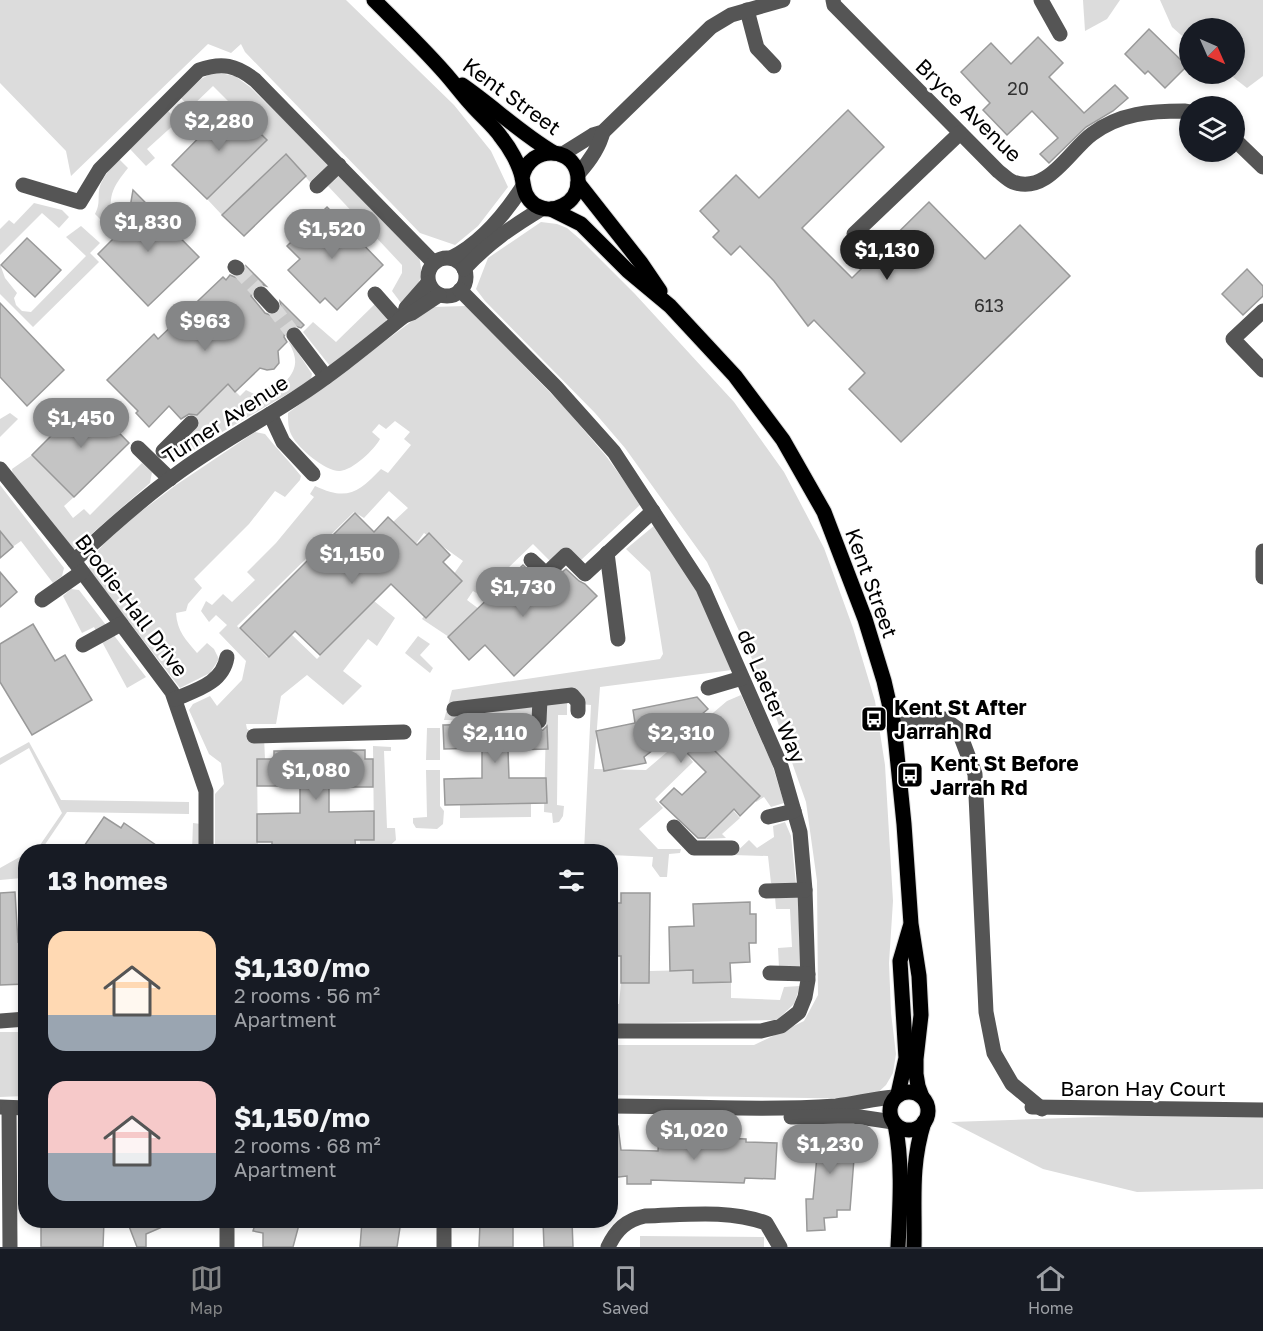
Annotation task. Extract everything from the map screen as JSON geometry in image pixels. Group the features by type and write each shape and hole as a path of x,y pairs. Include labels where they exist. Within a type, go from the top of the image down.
{"main road":[{"name":"Kent Street","path":"374,0 445,72 501,136 511,152 522,182"},
{"name":"Kent Street","path":"445,72 490,105 527,137 558,154"},
{"path":"545,153 558,154 572,162 578,179 577,191 570,201 559,208 547,208 530,200 522,182 527,165 533,159 545,153"},
{"name":"Kent Street","path":"578,179 670,306"},
{"name":"Kent Street","path":"547,208 581,224 628,271 670,306 735,376 783,440 824,512 865,619 884,681 894,725 911,924 919,976 921,1015 916,1074 922,1097"},
{"name":"Kent Street","path":"897,1096 906,1058 900,961 911,924"},
{"path":"898,1247 900,1149 889,1111 897,1096 911,1091 922,1097 928,1112 916,1146 913,1174 914,1247"},
{"path":"894,1123 909,1130 917,1128 924,1122"}],"street":[{"path":"578,179 600,142 603,132 701,34 720,21 747,10 783,0"},
{"name":"Bryce Avenue","path":"832,0 834,5 960,133 998,171 1014,182 1036,183 1056,169 1092,134 1120,119 1149,111 1179,111"},
{"path":"1041,0 1060,34"},
{"path":"747,10 757,48 774,66"},
{"path":"23,185 80,202 100,169 199,70 216,64 241,69 255,80 434,263"},
{"path":"558,154 592,135 603,132"},
{"path":"854,234 960,133"},
{"path":"1245,150 1263,167"},
{"path":"317,186 339,165"},
{"path":"451,258 459,262 464,269 465,280 460,290 450,296 439,295 428,283 428,272 434,263 451,258 468,248 511,205 522,182"},
{"path":"464,269 492,241 547,208"},
{"name":"Turner Avenue","path":"401,318 406,308 428,283"},
{"name":"de Laeter Way","path":"460,290 556,387 614,452 703,588 781,766 800,832 806,890 807,974 805,997 798,1012 781,1026 761,1031 618,1031"},
{"path":"261,294 272,306"},
{"path":"375,294 401,318"},
{"name":"Turner Avenue","path":"42,600 78,566 108,529 176,475 326,377 401,318 412,314 439,295"},
{"path":"1263,311 1233,339 1263,370"},
{"path":"294,335 326,377"},
{"path":"270,414 284,442 313,474"},
{"path":"176,475 161,448 191,423"},
{"path":"138,448 176,475"},
{"name":"Brodie-Hall Drive","path":"0,469 78,566 172,692 206,790 206,844"},
{"path":"531,560 546,574 566,555 585,574 653,511"},
{"path":"1263,551 1263,577"},
{"path":"607,553 618,639"},
{"path":"83,645 121,624"},
{"path":"175,699 216,679 225,669 227,657"},
{"path":"708,688 742,678"},
{"path":"454,713 572,695 578,702 578,711"},
{"path":"539,721 540,699"},
{"path":"894,725 944,719 958,729 975,774 986,1012 994,1053 1011,1084 1042,1109"},
{"path":"254,736 404,732"},
{"path":"768,817 794,811"},
{"path":"674,827 694,848 732,848"},
{"path":"766,891 806,890"},
{"path":"770,973 807,974"},
{"path":"0,1021 18,1020"},
{"path":"618,1106 804,1107 859,1104 878,1098 897,1096"},
{"name":"Baron Hay Court","path":"1023,1106 1042,1109 1263,1110"},
{"path":"4,1107 10,1247"},
{"path":"618,1116 853,1116 894,1123"},
{"path":"608,1247 618,1229 635,1218 732,1214 766,1223 780,1247"},
{"path":"227,1228 227,1247"},
{"path":"444,1228 444,1247"}],"shaded area":[{"path":"0,0 346,0 454,105 491,151 508,187 478,226 455,245 420,233 245,52 241,44 231,53 208,44 71,176 66,151 0,83"},
{"path":"1083,0 1120,0 1107,19 1085,31"},
{"path":"1160,0 1263,0 1263,76 1247,88 1242,84 1245,84 1245,18 1179,18 1179,33 1172,27"},
{"path":"214,72 235,76 250,87 329,164 310,182 285,154 222,215 207,199 267,140 213,86 190,108 181,98 201,79"},
{"path":"168,111 178,121 147,149 155,158 146,166 130,149"},
{"path":"119,159 128,168 113,190 110,213 104,223 95,214 100,186"},
{"path":"340,175 419,257 421,272 419,283 401,303 392,291 402,273 402,265 328,186"},
{"path":"34,203 62,210 69,217 59,228 42,213 0,255 0,229 9,220 14,224"},
{"path":"541,222 567,228 581,240 635,294 734,402 784,472 824,548 853,628 875,701 885,765 893,901 889,963 891,1013 896,1054 893,1073 886,1085 871,1099 618,1095 618,1045 754,1045 804,1021 818,995 817,881 806,802 766,689 707,562 625,448 595,413 485,301 476,289 488,258"},
{"path":"81,226 100,243 90,253 99,262 33,327 0,294 0,264 5,278 17,293 14,298 16,305 22,311 31,312 86,256 66,237"},
{"path":"375,304 387,318 386,322 330,366 303,332 313,322 336,342"},
{"path":"466,306 565,408 606,456 641,504 580,561 566,547 551,562 533,544 480,595 473,591 467,600 479,609 449,637 422,619 463,561 424,533 416,544 393,522 408,508 389,491 364,518 354,512 237,626 267,657 291,634 317,659 374,601 395,618 377,646 368,639 343,671 362,686 343,705 307,675 281,696 276,724 246,724 247,729 264,737 265,759 257,760 258,844 215,844 215,794 224,784 221,763 209,754 189,710 193,704 210,696 217,706 242,680 246,661 219,633 227,625 216,615 209,622 201,611 206,601 212,605 223,594 232,602 255,580 247,572 276,543 314,497 310,494 315,486 336,493 351,492 365,484 381,469 388,473 411,445 404,439 410,432 395,421 386,429 379,424 372,432 380,439 368,454 345,470 334,470 327,468 306,453 295,441 290,431 288,413 431,307"},
{"path":"288,341 312,374 308,382 183,457 178,459 168,450 190,417 213,395 219,375 240,396 246,390 254,394 267,393 267,387 285,382 292,374 295,364"},
{"path":"10,413 18,419 0,437 0,419"},
{"path":"255,432 265,434 301,476 300,480 285,497 275,491 249,524 194,579 202,588 188,604 186,611 176,613 178,625 197,653 207,643 214,649 219,659 210,673 180,688 89,570 89,561 114,532 176,485"},
{"path":"32,455 74,497 64,506 73,518 84,509 90,515 142,463 152,472 150,483 73,550 13,476 12,469"},
{"path":"0,485 64,568 62,576 53,583 21,541 11,548 0,533"},
{"path":"655,525 695,586 732,670 600,687 594,769 646,770 727,701 741,695 772,764 784,803 771,807 764,797 756,802 702,734 683,749 693,762 655,799 663,808 639,829 658,849 681,849 680,853 669,854 667,877 660,877 652,866 653,857 618,855 618,844 584,844 591,705 567,703 567,715 558,715 557,805 564,806 563,816 559,822 553,823 552,813 544,812 546,722 444,720 452,690 660,659 663,654 650,572 626,549"},
{"path":"71,589 79,590 146,677 127,688 94,627 82,633 63,596"},
{"path":"418,636 430,644 420,655 433,668 430,673 405,653"},
{"path":"427,728 440,728 440,760 426,760"},
{"path":"29,742 61,800 189,802 189,814 67,812 45,844 41,844 62,813 29,748 0,765 0,758"},
{"path":"373,746 391,747 391,751 384,751 387,828 395,828 396,840 392,844 360,844 360,840 374,840"},
{"path":"426,770 440,770 440,806 444,811 443,824 437,829 416,828 413,823 413,818 427,817"},
{"path":"531,804 531,817 460,818 460,805"},
{"path":"733,810 740,818 722,834 726,838 706,839"},
{"path":"785,822 791,836 796,884 774,885 771,883 768,856 733,855 749,840 757,848 774,837 773,826"},
{"path":"193,823 201,824 200,844 192,844"},
{"path":"18,858 18,878 0,880 0,868"},
{"path":"798,896 801,966 779,968 778,948 792,947 790,909 776,909 775,897"},
{"path":"693,970 693,983 731,982 731,998 780,1000 784,987 800,986 794,1004 777,1020 618,1024 621,983 649,971"},
{"path":"0,1032 18,1032 18,1096 0,1097"},
{"path":"1263,1111 1263,1189 1137,1192 1043,1169 951,1122"},
{"path":"640,1236 764,1237 764,1247 640,1247"}],"building":[{"path":"1149,29 1179,58 1179,74 1165,88 1148,71 1145,74 1125,54"},
{"path":"1038,37 1063,63 1049,77 1084,113 1115,85 1128,98 1113,111 1086,127 1049,163 1040,154 1058,138 1032,111 1007,135 983,110 990,103 961,72 991,43 1011,64"},
{"path":"231,105 267,140 207,199 172,165"},
{"path":"848,110 884,147 802,228 852,278 929,202 985,259 1020,225 1070,276 901,442 849,389 865,373 814,320 808,326 774,281 740,246 731,255 713,237 719,231 700,211 736,175 759,198"},
{"path":"286,154 306,176 244,236 222,215"},
{"path":"133,190 199,257 148,306 98,254 127,225"},
{"path":"327,207 383,265 337,310 325,298 320,303 288,270 300,259 287,246"},
{"path":"27,238 61,270 35,297 1,265"},
{"path":"246,266 266,286 259,284 255,286 251,296 265,313 278,314 281,308 280,301 304,325 301,328 292,325 285,331 284,337 287,342 278,351 279,363 274,369 260,368 235,392 228,384 197,415 189,414 181,419 169,406 149,427 136,413 138,411 107,380 154,334 158,339 223,277 226,280 230,275 237,278 242,276 246,272"},
{"path":"1247,269 1263,286 1263,296 1243,315 1222,294"},
{"path":"0,303 64,370 27,406 0,377"},
{"path":"87,400 129,443 74,497 32,455"},
{"path":"355,513 374,532 388,517 417,545 429,533 450,555 443,562 462,581 426,618 391,584 320,655 295,631 269,657 240,628"},
{"path":"0,531 13,547 0,558"},
{"path":"523,565 545,586 566,569 597,596 514,676 485,645 469,660 448,637"},
{"path":"0,572 17,592 0,607"},
{"path":"33,624 55,661 65,655 92,700 32,735 0,682 0,644"},
{"path":"697,697 708,709 689,725 760,796 740,816 734,809 705,838 698,838 660,802 674,788 682,795 706,772 685,751 688,748 670,727 656,739 657,747 644,757 646,763 604,771 596,731 635,723 633,710"},
{"path":"530,723 533,729 538,731 547,726 548,749 508,750 509,778 546,778 547,803 445,805 444,779 482,778 482,748 444,749 443,725"},
{"path":"365,750 365,759 373,759 373,787 329,787 329,812 374,811 374,840 355,840 355,844 257,842 257,814 300,813 300,786 257,786 257,759 274,759 274,751"},
{"path":"104,817 121,828 124,823 154,844 85,844"},
{"path":"15,892 18,984 0,985 0,893"},
{"path":"621,893 650,893 649,983 621,983 621,956 618,956 618,903 621,903"},
{"path":"750,902 750,914 756,914 756,943 749,943 750,962 730,963 731,982 693,983 693,970 670,971 669,927 694,926 693,904"},
{"path":"618,1126 621,1150 658,1151 659,1138 684,1138 684,1144 721,1145 721,1138 777,1143 775,1179 745,1178 744,1183 651,1180 651,1184 627,1184 627,1176 618,1177"},
{"path":"810,1131 856,1133 850,1210 837,1210 837,1217 824,1218 825,1230 807,1231 806,1199 813,1199 817,1156 799,1156 800,1142 809,1143"},
{"path":"41,1228 104,1228 103,1247 41,1247"},
{"path":"130,1228 160,1228 146,1234 146,1247 137,1247"},
{"path":"254,1228 298,1228 293,1247 263,1247 263,1233 253,1231"},
{"path":"361,1228 400,1228 397,1247 360,1247"},
{"path":"480,1228 513,1228 513,1247 479,1247"},
{"path":"543,1228 572,1228 573,1247 544,1247"}],"tunnel":[{"path":"237,268 261,294"},
{"path":"272,306 294,335"}],"place":[{"name":"Kent St After Jarrah Rd","path":"874,719"},
{"name":"Kent St Before Jarrah Rd","path":"910,775"}]}
